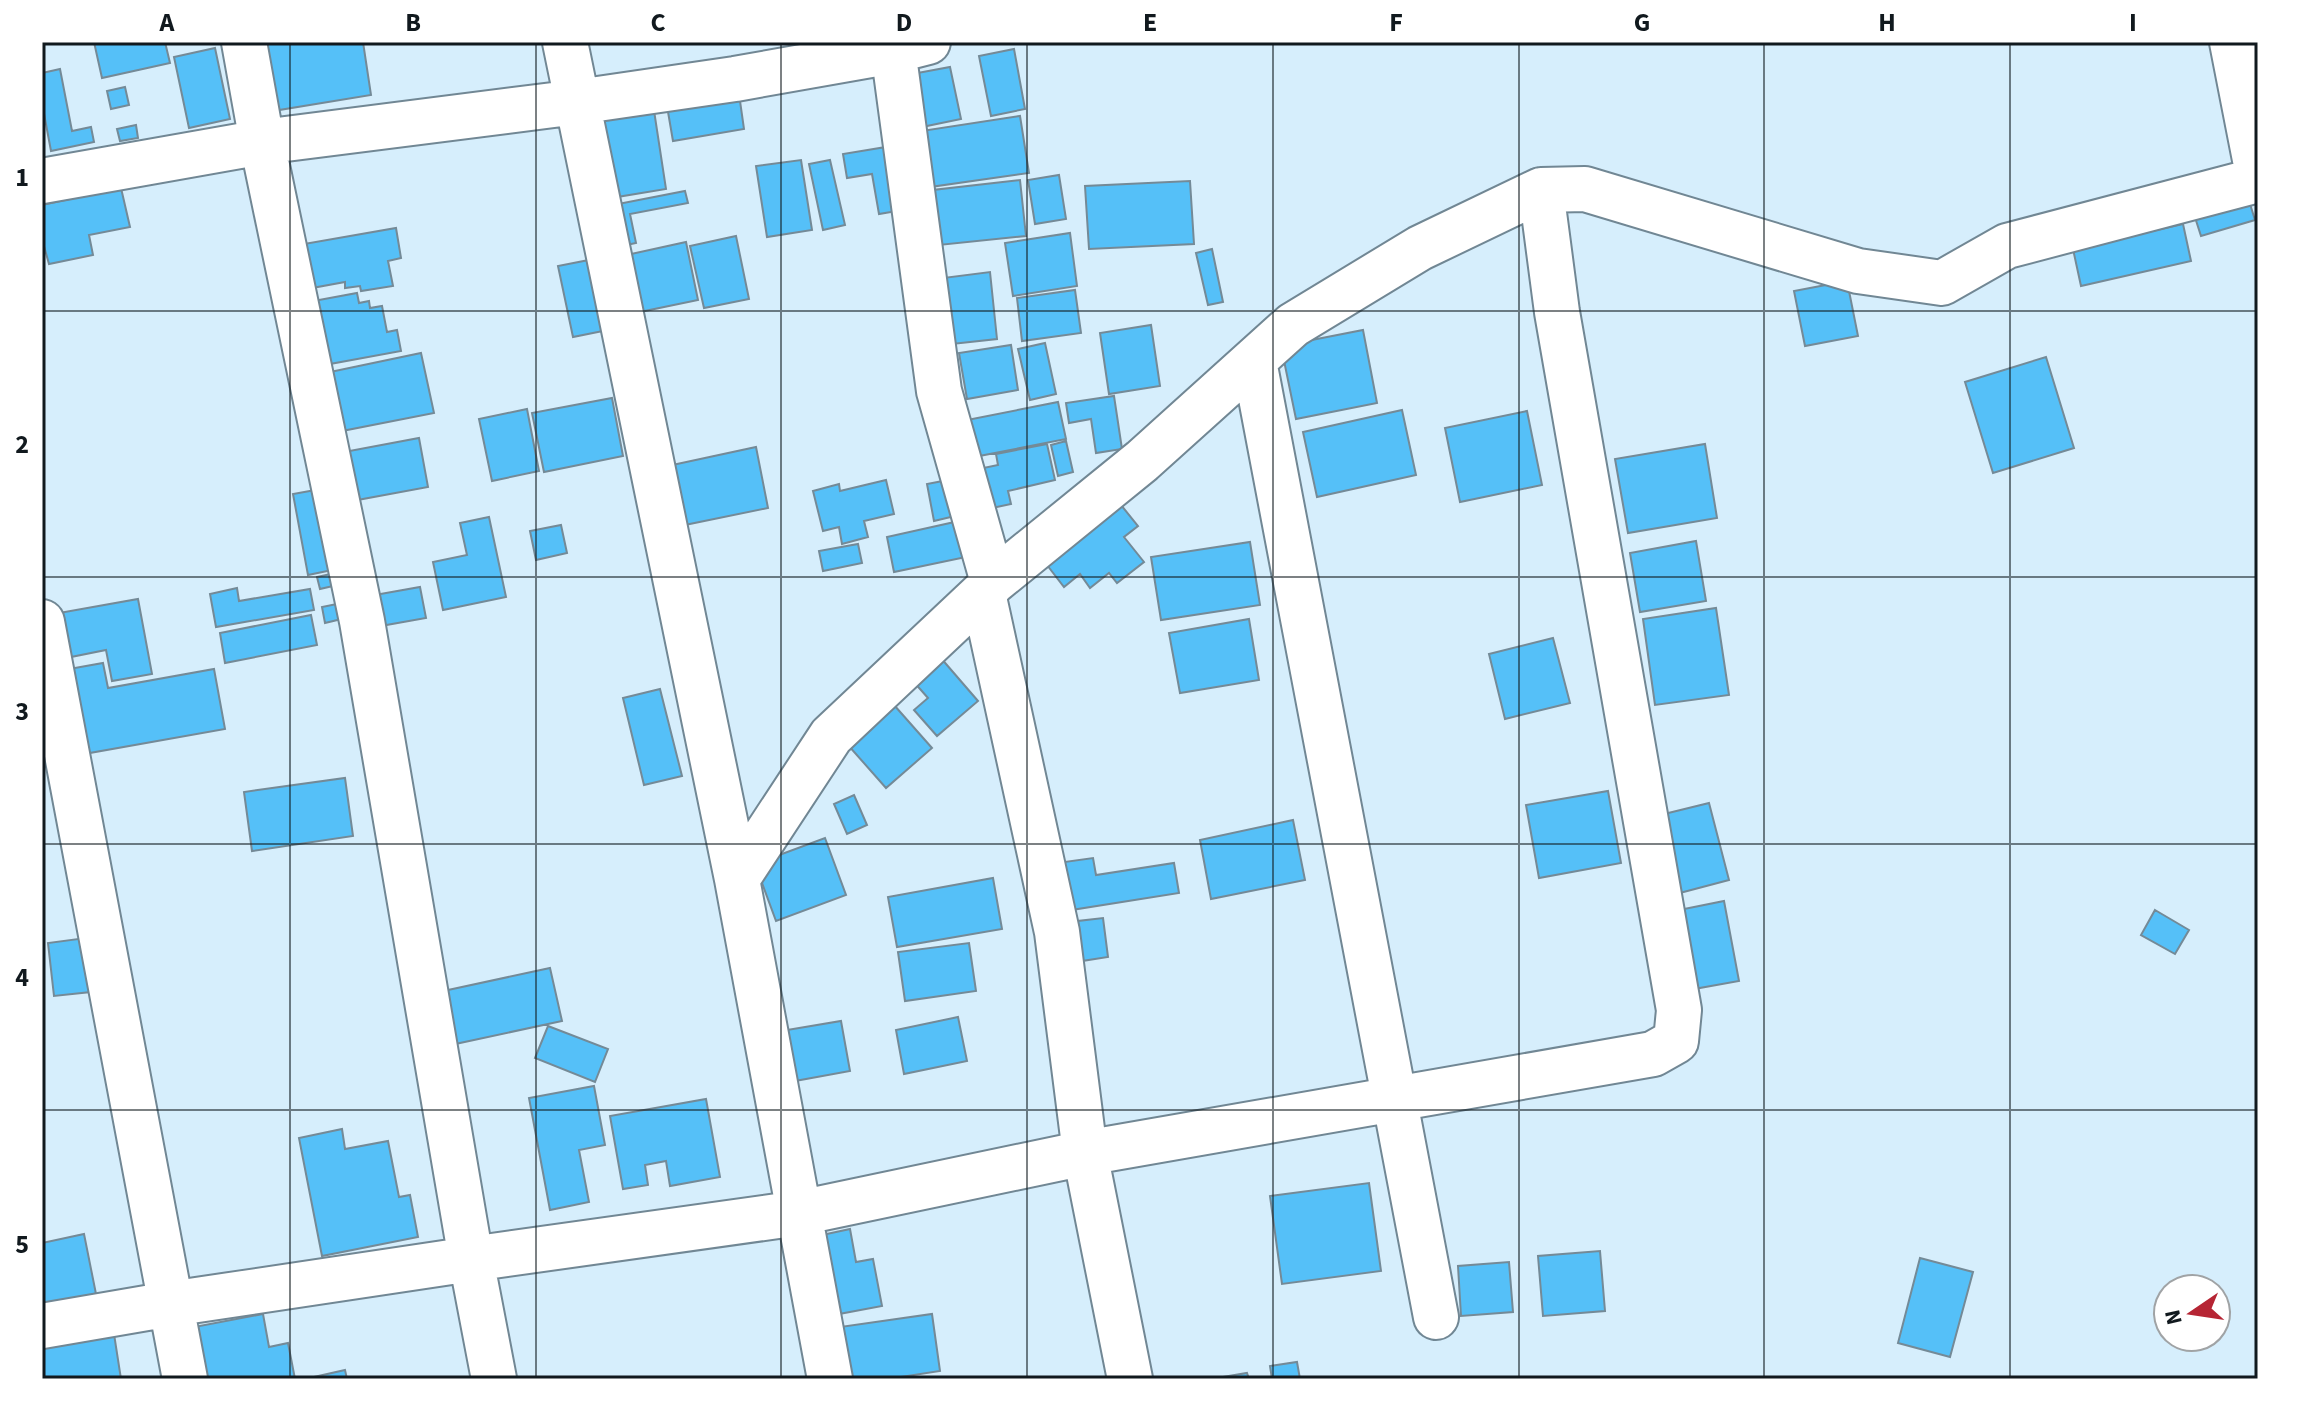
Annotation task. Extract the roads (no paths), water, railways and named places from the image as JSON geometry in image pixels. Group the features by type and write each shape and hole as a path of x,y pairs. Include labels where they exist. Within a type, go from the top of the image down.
{"street":[{"path":"244,42 362,621 494,1379"},
{"path":"565,42 737,879 830,1379"},
{"path":"737,879 831,736 988,587 1142,461 1293,325 1420,248 1541,190 1585,189 1858,271 1942,283 2007,246 2258,178 2232,42"},
{"path":"42,181 262,142 735,79 905,45 939,391 988,587 1057,932 1085,1153 1130,1379"},
{"path":"42,1326 471,1259 799,1213 1085,1153 1653,1054 1676,1041 1679,1010 1560,327 1541,190"},
{"path":"1254,361 1436,1317"},
{"path":"42,622 185,1379"}]}
